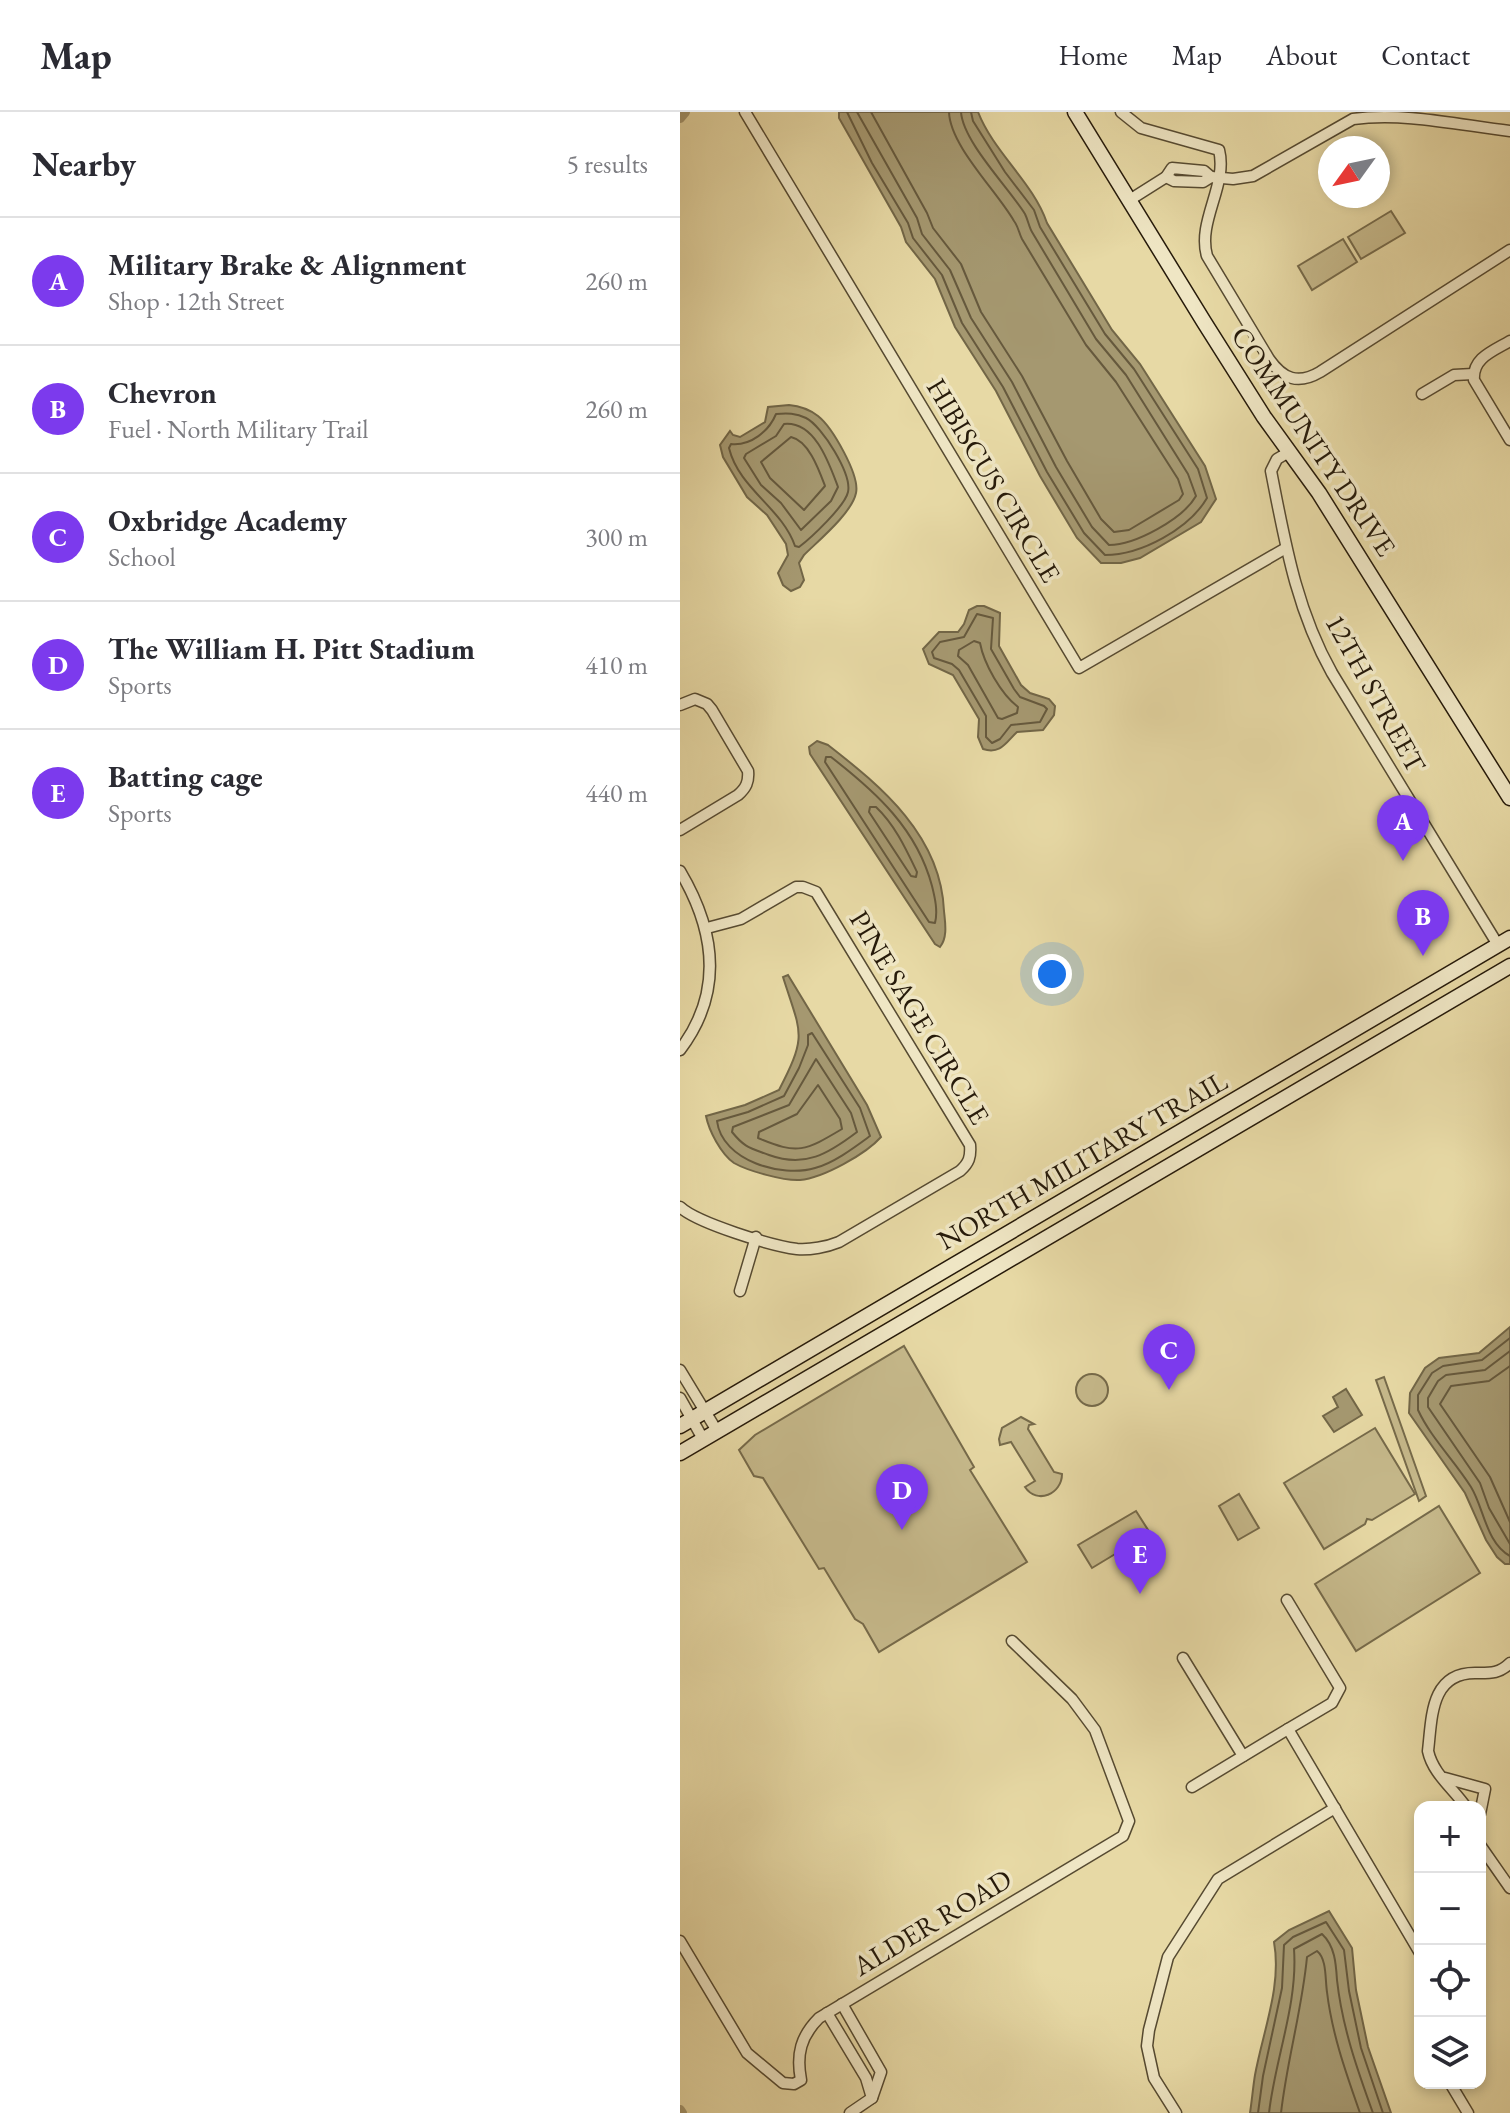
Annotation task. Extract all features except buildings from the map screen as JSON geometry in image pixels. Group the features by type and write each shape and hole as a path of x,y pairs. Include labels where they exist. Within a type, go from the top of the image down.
{"main road":[{"name":"COMMUNITY DRIVE","path":"1075,112 1128,201 1364,563 1510,798"},
{"name":"NORTH MILITARY TRAIL","path":"692,1419 1504,942"},
{"name":"NORTH MILITARY TRAIL","path":"680,1453 1510,966"},
{"path":"1138,1157 1151,1178"}],"street":[{"name":"HIBISCUS CIRCLE","path":"745,112 1079,668 1286,548"},
{"path":"1121,112 1141,128 1219,150 1204,238 1207,256 1269,359 1276,369 1292,380 1312,377 1510,250"},
{"path":"1128,201 1166,177 1174,181 1203,182 1215,177 1233,179 1253,176 1353,119 1436,116 1510,131"},
{"path":"1510,341 1478,361 1473,374 1510,440"},
{"path":"1422,394 1454,375 1473,374"},
{"name":"12TH STREET","path":"1289,452 1277,459 1271,471 1300,603 1322,654 1504,942"},
{"path":"680,705 695,699 707,704 748,771 749,778 738,795 680,830"},
{"path":"680,871 699,905 707,928 710,964 706,997 694,1029 680,1050"},
{"name":"PINE SAGE CIRCLE","path":"680,1207 698,1220 797,1249 826,1246 839,1242 960,1171 969,1161 970,1145 816,892 796,887 741,919 707,928"},
{"path":"740,1291 756,1237"},
{"path":"680,1370 692,1419"},
{"path":"680,1398 692,1419 710,1435"},
{"path":"1192,1787 1332,1703 1340,1688 1287,1600"},
{"name":"ALDER ROAD","path":"872,2098 881,2072 840,2005 1123,1836 1129,1821 1095,1730 1072,1699 1012,1641"},
{"path":"1183,1658 1243,1756"},
{"path":"1462,1801 1436,1770 1428,1751 1433,1706 1438,1692 1453,1678 1495,1673 1510,1663"},
{"path":"1288,1729 1415,1945"},
{"path":"1445,1778 1485,1789 1483,1801"},
{"path":"1176,2113 1154,2078 1147,2046 1168,1957 1218,1879 1335,1808"},
{"path":"1486,1854 1510,1888"},
{"path":"680,1941 736,2039 747,2053 783,2083 794,2084 801,2080 798,2055 801,2042 810,2027 840,2005"},
{"path":"827,2013 866,2078 872,2098 850,2113"},
{"path":"1454,2089 1468,2113"}],"shaded area":[{"path":"1391,211 1405,233 1361,259 1348,237"},
{"path":"1343,239 1357,262 1312,290 1298,266"},
{"path":"904,1346 974,1467 970,1470 1027,1562 879,1652 824,1568 819,1569 763,1478 754,1476 739,1450 755,1435"},
{"path":"1092,1374 1103,1379 1108,1390 1103,1401 1092,1406 1081,1401 1076,1390 1081,1379"},
{"path":"1384,1377 1426,1496 1419,1501 1376,1380"},
{"path":"1021,1417 1034,1424 1029,1425 1028,1429 1054,1472 1062,1474 1058,1487 1048,1495 1036,1495 1025,1487 1035,1481 1011,1442 1000,1445 1002,1428"},
{"path":"1375,1428 1415,1494 1372,1520 1367,1519 1365,1524 1324,1549 1284,1483"},
{"path":"1239,1494 1259,1528 1238,1540 1219,1506"},
{"path":"1439,1506 1480,1573 1356,1651 1315,1584"},
{"path":"1136,1511 1150,1533 1092,1568 1078,1545"}],"water":[{"path":"839,112 978,112 994,141 1033,194 1047,223 1112,330 1140,364 1205,466 1216,499 1201,522 1140,558 1121,563 1101,563 1077,538 1040,476 996,391 955,327 935,279 906,242 901,227 839,118"},
{"path":"789,405 808,410 824,422 844,452 856,485 856,493 848,509 799,563 804,580 800,587 791,591 783,585 778,573 788,555 786,544 767,515 747,497 723,457 720,445 730,431 740,437 765,422 768,407"},
{"path":"984,606 1000,613 999,646 1021,685 1030,693 1049,699 1055,706 1054,715 1043,730 1017,732 994,750 983,749 978,737 979,719 953,675 929,664 923,649 939,632 958,632 969,610"},
{"path":"817,741 828,745 888,796 920,837 932,859 940,884 945,929 940,947 935,944 810,754 809,747"},
{"path":"788,975 867,1105 881,1137 844,1164 800,1180 766,1175 734,1163 716,1142 706,1116 745,1105 779,1090 794,1057 799,1034 783,977"},
{"path":"1510,1327 1510,1564 1505,1564 1486,1540 1465,1493 1409,1413 1410,1393 1425,1368 1439,1358 1479,1353"},
{"path":"1346,1389 1362,1415 1334,1432 1323,1416 1338,1407 1333,1397"},
{"path":"1329,1911 1352,1948 1356,1990 1368,2047 1391,2113 1250,2113 1255,2075 1274,1992 1274,1942 1289,1930"}],"waterway":[{"path":"680,118 685,112"}],"place":[{"name":"Military Brake & Alignment","path":"1403,861"},
{"name":"Chevron","path":"1423,956"},
{"name":"Oxbridge Academy","path":"1169,1390"},
{"name":"The William H. Pitt Stadium","path":"902,1530"},
{"name":"Batting cage","path":"1140,1594"}]}
